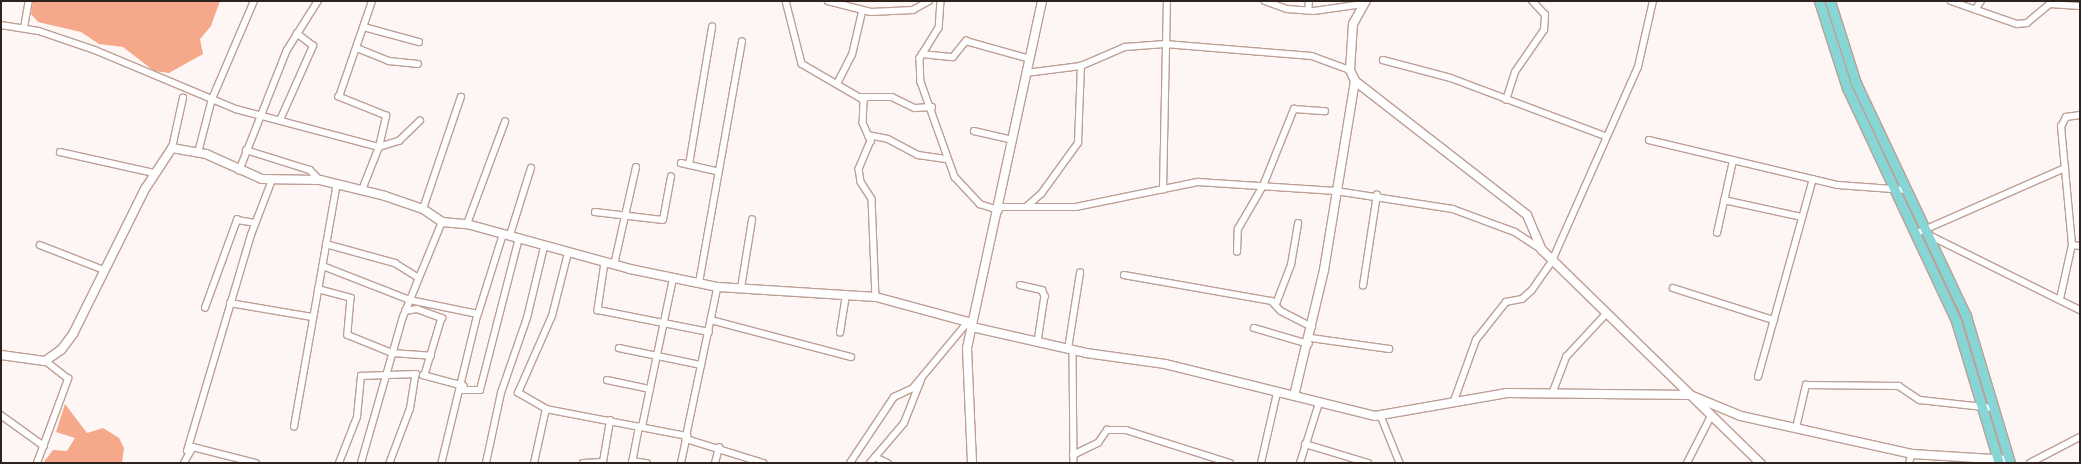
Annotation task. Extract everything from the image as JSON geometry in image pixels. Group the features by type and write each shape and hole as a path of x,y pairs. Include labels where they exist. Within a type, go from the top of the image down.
{"main road":[{"path":"1819,1 1847,88 1956,321 1998,462"},
{"path":"1830,1 1856,83 1966,316 2010,461"},
{"path":"1847,88 1856,83"}],"street":[{"path":"24,28 29,1"},
{"path":"198,153 212,99 254,1"},
{"path":"239,171 259,114 298,34 318,1"},
{"path":"362,190 379,146 386,116 339,97 372,1"},
{"path":"786,1 802,64 838,82 860,97 892,98 915,108 932,107"},
{"path":"828,1 862,12 913,10 929,1"},
{"path":"941,1 939,28 922,54 921,82 932,107 946,159 973,198 984,207 999,209 1076,207 1198,182 1377,195 1453,209 1515,232 1542,250 1760,463"},
{"path":"972,463 966,369 970,324 999,209 1010,139 1042,1"},
{"path":"1163,190 1165,44 1168,1"},
{"path":"1265,1 1308,11 1365,3"},
{"path":"1308,11 1309,1"},
{"path":"1330,9 1331,1"},
{"path":"1506,100 1515,72 1544,30 1545,15 1532,1"},
{"path":"1454,401 1476,340 1506,302 1522,299 1532,290 1552,261 1646,44 1653,1"},
{"path":"1951,1 2022,24 2050,4 2080,6"},
{"path":"1975,10 1981,1"},
{"path":"1365,3 1353,24 1350,70 1355,81 1527,215 1542,250"},
{"path":"838,82 852,55 862,12"},
{"path":"1,25 24,28 95,50 212,99 259,114 281,118 379,146 399,141 420,121"},
{"path":"364,27 419,42"},
{"path":"689,165 712,27"},
{"path":"281,118 313,46 298,34"},
{"path":"922,54 953,57 966,41 1030,59"},
{"path":"698,283 742,42"},
{"path":"1026,73 1081,66 1124,47 1165,44 1312,56 1350,70"},
{"path":"357,48 389,61 418,64"},
{"path":"1382,60 1451,78 1605,136"},
{"path":"1026,207 1041,194 1078,143 1081,66"},
{"path":"1294,396 1310,341 1355,81"},
{"path":"860,97 871,141 859,169 872,199 876,297"},
{"path":"45,361 73,334 154,173 172,148 183,98"},
{"path":"423,209 461,98"},
{"path":"1237,252 1238,229 1263,186 1294,109 1325,111"},
{"path":"2060,299 2072,244 2061,127 2066,118 2080,115"},
{"path":"467,224 505,122"},
{"path":"974,130 1010,139"},
{"path":"868,135 888,139 918,155 946,159"},
{"path":"1649,140 1813,179 1895,191 1906,190"},
{"path":"172,148 198,153 239,171 272,180 320,180 362,190 423,209 442,222 467,224 614,265 718,286 876,297 1070,350 1166,364 1277,393 1381,416 1507,392 1690,395 1741,416 1936,460 2010,461"},
{"path":"246,150 310,170 320,180"},
{"path":"60,152 154,173"},
{"path":"1717,234 1733,161"},
{"path":"681,163 718,171"},
{"path":"614,265 636,167"},
{"path":"442,463 463,388 478,314 531,168"},
{"path":"1915,234 1926,232 2065,168"},
{"path":"595,212 625,217 666,219 671,177"},
{"path":"1758,377 1813,179"},
{"path":"184,463 230,303 272,180"},
{"path":"294,428 312,317 337,184"},
{"path":"1363,286 1377,195"},
{"path":"1724,200 1802,217"},
{"path":"205,308 237,220 256,223"},
{"path":"741,288 752,220"},
{"path":"361,463 392,353 406,311 442,222"},
{"path":"1276,304 1291,266 1298,224"},
{"path":"1926,232 2080,310"},
{"path":"339,463 357,417 361,376 416,374 463,388 480,390 519,238"},
{"path":"40,244 104,270"},
{"path":"326,244 395,263 419,278"},
{"path":"2072,244 2080,246"},
{"path":"486,463 501,393 527,318 544,247"},
{"path":"568,253 552,316 518,393 546,409 686,437 763,463"},
{"path":"605,263 598,310 709,332"},
{"path":"323,266 410,300 478,314"},
{"path":"1074,463 1070,350 1080,273"},
{"path":"1124,275 1276,304 1281,312 1312,327"},
{"path":"647,463 632,462 650,389 673,278"},
{"path":"1020,285 1042,290 1045,296 1038,342"},
{"path":"680,463 718,286"},
{"path":"1673,288 1774,320"},
{"path":"318,289 352,298 348,335 392,353 431,356"},
{"path":"840,333 846,294"},
{"path":"230,303 312,317"},
{"path":"406,311 417,309 442,318 425,376"},
{"path":"1552,394 1566,358 1606,314"},
{"path":"711,320 850,357"},
{"path":"850,463 894,397 913,388 970,324"},
{"path":"1254,328 1310,341 1389,349"},
{"path":"619,348 702,365"},
{"path":"1,355 45,361 68,379 37,463"},
{"path":"390,463 410,410 416,374"},
{"path":"870,463 904,423 922,378"},
{"path":"607,380 650,389"},
{"path":"1796,428 1806,385 1899,386 1920,400 1993,408"},
{"path":"1261,463 1277,393"},
{"path":"1300,463 1320,403"},
{"path":"534,463 546,409"},
{"path":"1,415 44,446"},
{"path":"1381,416 1400,463"},
{"path":"1687,463 1711,416"},
{"path":"583,463 603,462 610,422"},
{"path":"1074,455 1098,443 1107,430 1126,430 1230,463"},
{"path":"2030,463 2080,437"},
{"path":"1305,444 1368,463"},
{"path":"187,451 193,447 256,463"},
{"path":"715,463 719,448"},
{"path":"1909,463 1912,454"},
{"path":"875,457 888,463"}],"shaded area":[{"path":"33,1 220,1 211,26 200,39 203,54 169,73 154,71 123,47 99,44 81,32 38,22 31,14"},
{"path":"65,404 87,433 103,428 119,438 124,448 122,463 43,463 53,450 67,451 75,438 56,432"}]}
